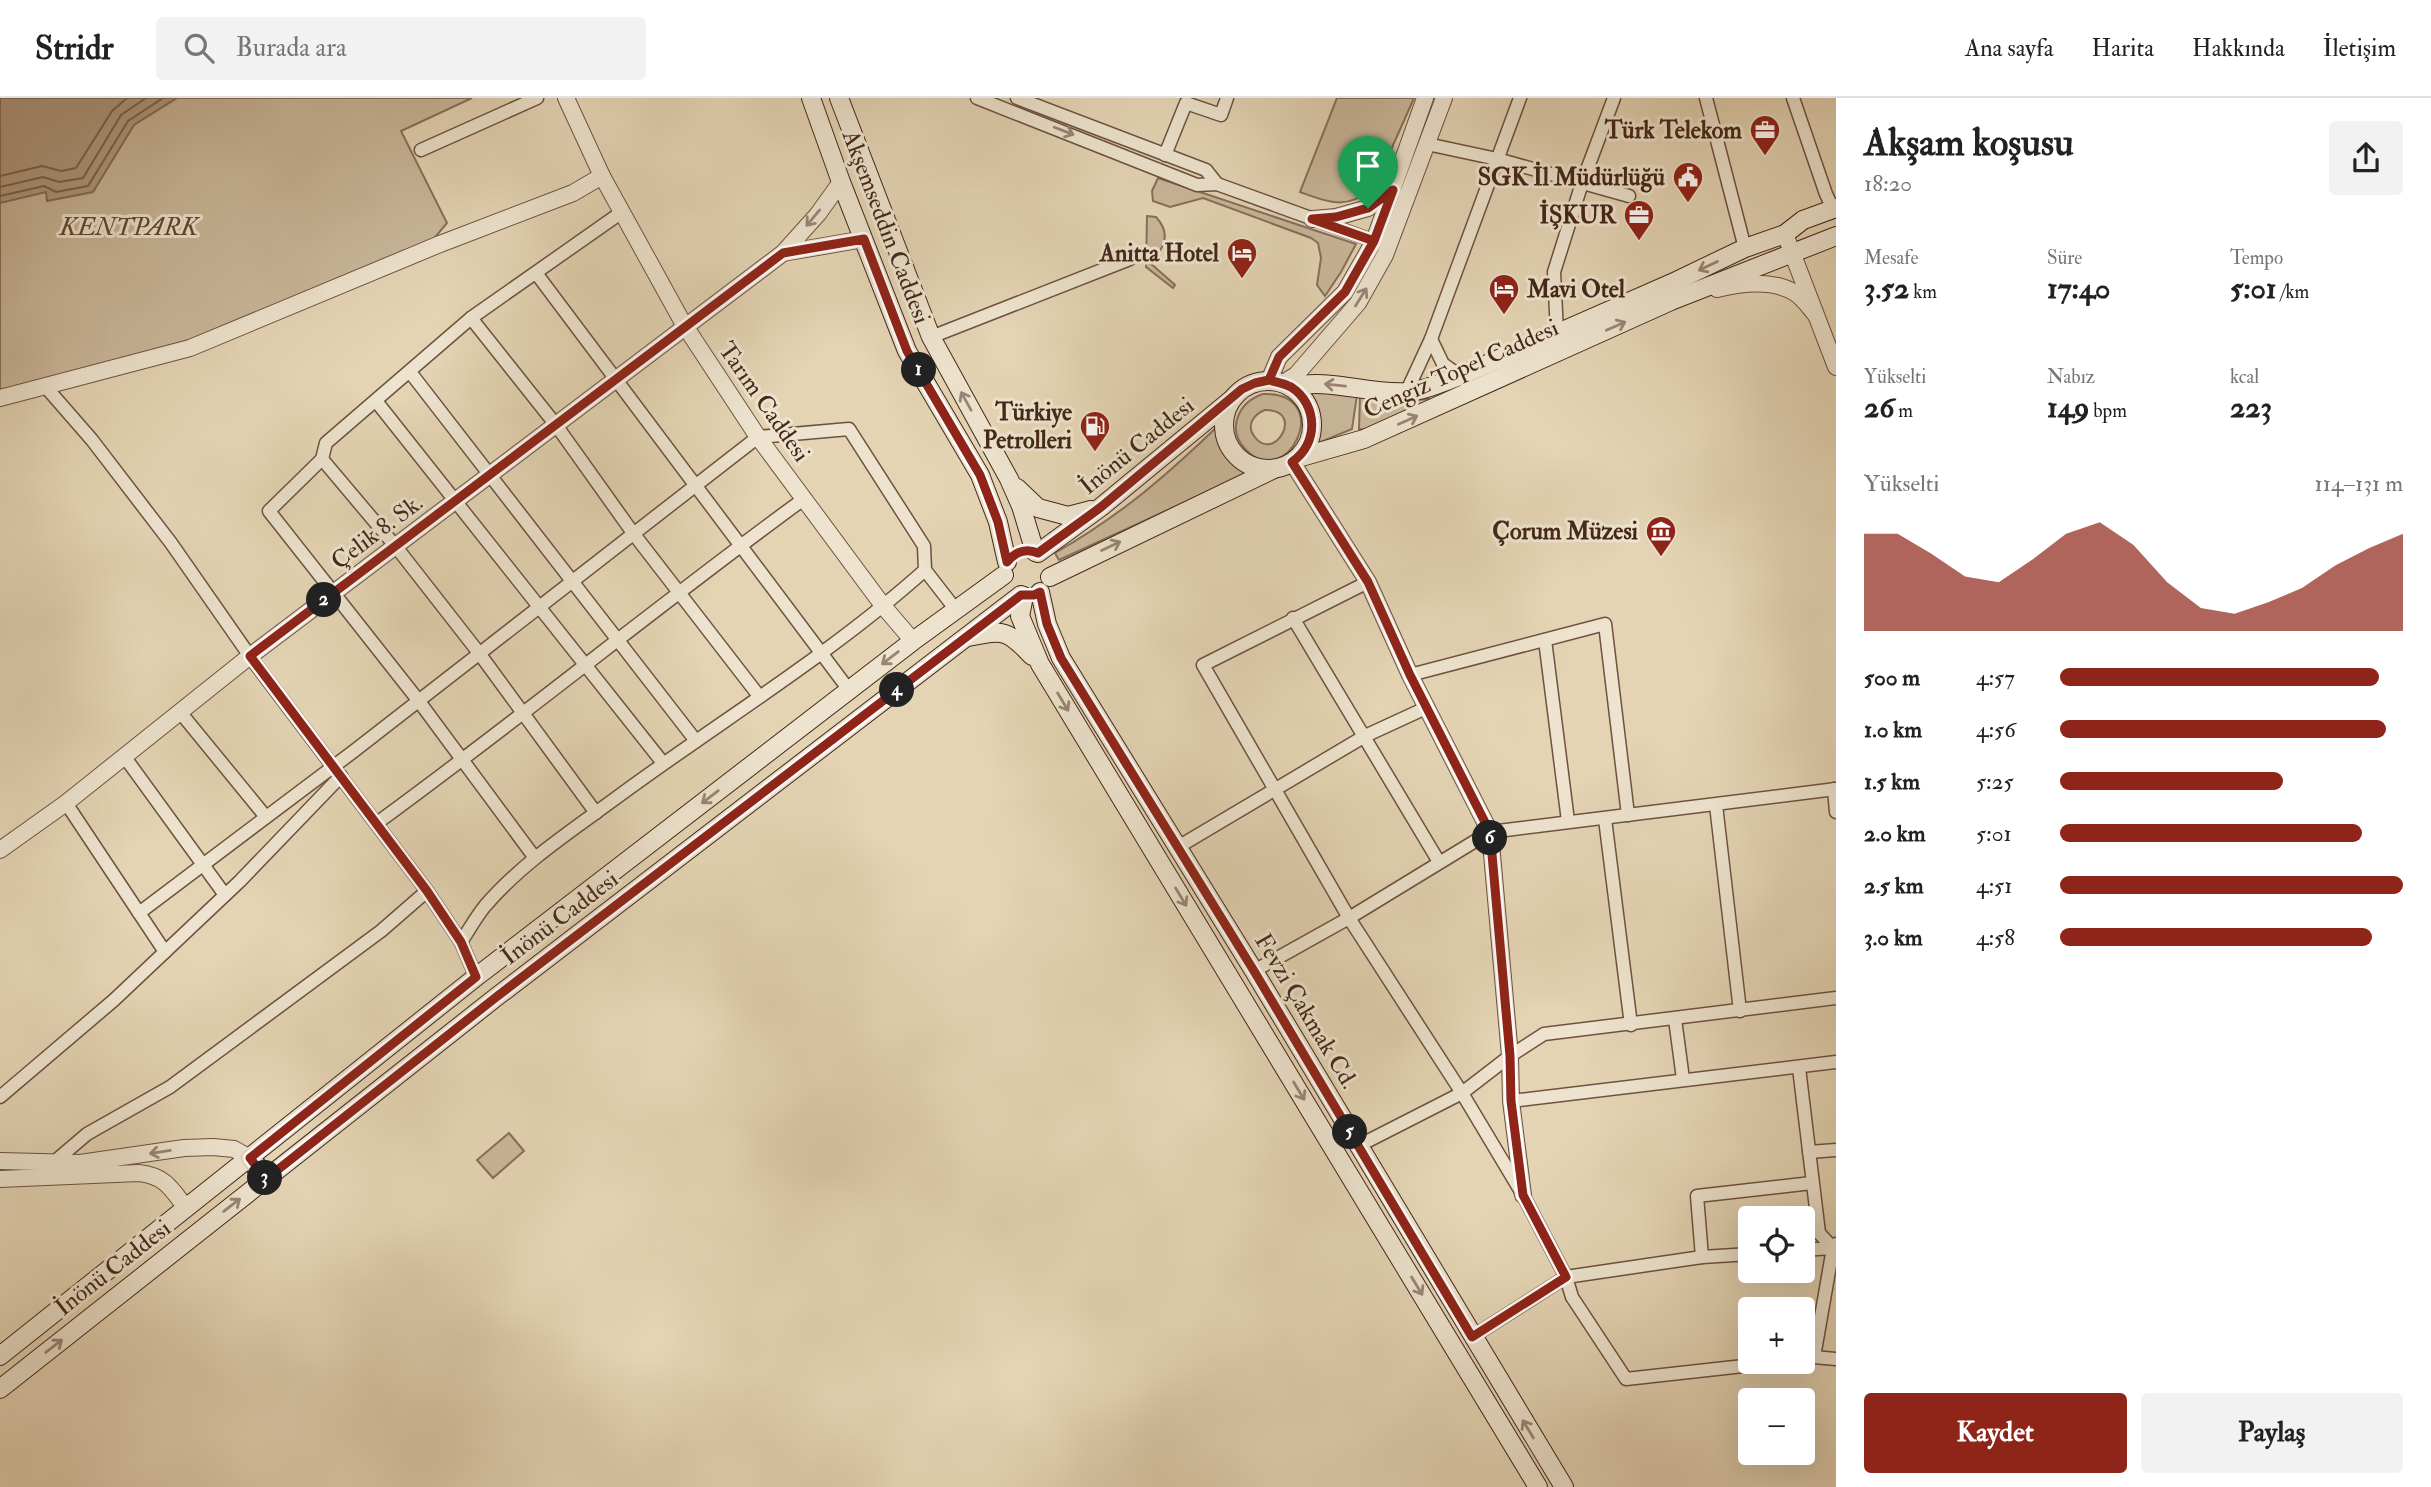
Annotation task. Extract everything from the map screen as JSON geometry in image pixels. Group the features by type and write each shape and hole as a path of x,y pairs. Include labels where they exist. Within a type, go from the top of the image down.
{"main road":[{"name":"Akşemseddin Caddesi","path":"811,98 907,351 980,475 998,522 1006,568"},
{"name":"Akşemseddin Caddesi","path":"839,98 931,337 1009,480 1037,552"},
{"name":"Cengiz Topel Caddesi","path":"1281,383 1308,383 1406,393 1460,376 1745,248 1785,234 1803,220 1835,210"},
{"name":"Cengiz Topel Caddesi","path":"1295,460 1364,439 1671,301 1836,236"},
{"path":"1255,383 1281,383 1305,401 1312,421 1311,435 1306,447 1295,460 1274,469 1260,468 1246,463 1231,448 1224,428 1225,413 1231,400 1242,389 1255,383"},
{"name":"İnönü Caddesi","path":"1037,552 1101,507 1231,400"},
{"name":"İnönü Caddesi","path":"0,1389 495,998 965,638 1034,590 1274,469"},
{"path":"1009,480 1038,508 1068,516 1101,507"},
{"path":"1037,552 1049,565 1034,590 1009,587 1006,568 1017,553 1037,552"},
{"name":"İnönü Caddesi","path":"0,1356 476,977 956,610 1006,568"},
{"name":"Fevzi Çakmak Cd.","path":"1034,590 1020,616 1040,664 1538,1487"},
{"name":"Fevzi Çakmak Cd.","path":"1034,590 1061,658 1254,971 1564,1487"},
{"path":"965,638 998,632 1015,637 1040,664"},
{"path":"250,1158 266,1179"}],"street":[{"path":"421,150 537,98"},
{"name":"Tarım Caddesi","path":"566,98 602,176 685,327 758,437 884,607 913,641"},
{"path":"977,98 1197,185 1217,184 1374,241"},
{"path":"1017,98 1206,170 1217,184"},
{"path":"1166,155 1185,103 1221,115 1227,98"},
{"path":"1425,98 1374,241 1345,292 1279,357 1281,383 1297,375 1358,303 1385,255 1444,98"},
{"path":"1406,393 1431,339 1520,98"},
{"path":"1557,332 1554,272 1582,183 1614,98"},
{"path":"1706,98 1745,248"},
{"path":"1793,98 1826,194 1835,210"},
{"path":"1427,144 1497,159 1629,196"},
{"path":"0,398 190,348 573,192 602,176"},
{"name":"Çelik 8. Sk.","path":"0,850 66,803 250,656 783,253 818,214 841,182"},
{"path":"1312,219 1336,217 1368,208 1393,190"},
{"path":"535,858 464,760 269,511 322,459 326,443 471,318 622,212"},
{"path":"1785,234 1836,367"},
{"path":"783,253 864,239"},
{"path":"931,337 1130,259"},
{"path":"536,273 849,690"},
{"path":"1671,301 1732,285 1752,283 1773,285 1796,293 1815,314"},
{"path":"471,318 556,425 633,533 759,696"},
{"path":"1431,339 1443,364 1460,376"},
{"path":"410,372 696,741"},
{"path":"45,386 92,440 172,543 250,656 427,891 461,942 476,977"},
{"path":"376,401 663,764"},
{"path":"0,1097 93,1019 165,952 225,895 338,771 418,700 758,437 849,429 924,546 925,570 956,610"},
{"path":"322,459 479,653 596,813"},
{"path":"1295,460 1368,582 1410,675 1490,832 1510,1056 1511,1101 1523,1195"},
{"path":"377,823 464,760 678,591 805,498"},
{"path":"461,942 485,906 535,858 663,764 821,654 884,607 925,570"},
{"path":"1368,582 1203,665 1349,918 1462,1093 1523,1195 1566,1277 1572,1297 1626,1379 1738,1367"},
{"path":"1293,618 1439,862"},
{"path":"1410,675 1605,624 1628,815"},
{"path":"1545,640 1568,821"},
{"path":"1178,847 1365,736 1428,707"},
{"path":"180,712 266,817"},
{"path":"124,757 225,895"},
{"path":"139,913 266,817 338,771"},
{"path":"1254,971 1349,918 1490,832 1835,789 1836,812"},
{"path":"66,803 165,952"},
{"path":"1716,805 1740,1011"},
{"path":"1605,819 1631,1025"},
{"path":"53,1163 88,1134 170,1087 381,931 427,891"},
{"path":"1358,1146 1462,1093 1544,1034 1836,999"},
{"path":"1675,1019 1683,1079"},
{"path":"1511,1101 1836,1062"},
{"path":"1799,1068 1819,1233 1835,1246"},
{"path":"0,1161 80,1163 184,1148 213,1147 234,1149 250,1158"},
{"path":"1809,1152 1836,1150"},
{"path":"0,1179 151,1174 160,1177 186,1208"},
{"path":"1702,1257 1697,1196 1812,1183"},
{"path":"1815,1248 1835,1246"},
{"path":"1815,1328 1835,1246"},
{"path":"1472,1337 1566,1277 1702,1257 1738,1255"},
{"path":"1815,1358 1836,1359"}],"green space":[{"name":"KENTPARK","path":"0,98 472,98 401,131 447,223 431,242 175,349 0,392"},
{"path":"1337,98 1414,98 1374,188 1346,202 1330,201 1300,192"},
{"path":"1158,178 1356,244 1325,296 1317,285 1321,258 1318,243 1311,238 1203,198 1170,207 1153,201 1152,191"},
{"path":"1147,216 1156,217 1165,236 1159,252 1149,262 1175,285 1173,288 1146,267"},
{"path":"1311,390 1357,395 1352,429 1316,444 1317,423"},
{"path":"1263,394 1285,398 1297,408 1301,423 1298,438 1289,451 1276,460 1261,460 1245,449 1236,433 1236,424 1242,409","holes":["1265,410 1277,412 1285,425 1282,433 1270,444 1262,443 1252,432 1252,420"]},
{"path":"1360,395 1402,401 1429,399 1430,404 1372,430 1359,429"},
{"path":"1219,425 1230,452 1248,473 1059,560 1055,553 1142,494"},
{"path":"509,1133 524,1151 493,1178 477,1160"}],"water":[{"path":"0,98 177,98 134,125 93,192 47,201 46,192 0,203"}],"place":[{"name":"Türk Telekom","path":"1765,157"},
{"name":"SGK İl Müdürlüğü","path":"1688,204"},
{"name":"İŞKUR","path":"1639,242"},
{"name":"Anitta Hotel","path":"1242,280"},
{"name":"Mavi Otel","path":"1504,316"},
{"name":"Türkiye Petrolleri","path":"1095,453"},
{"name":"Çorum Müzesi","path":"1661,558"}],"route":[{"path":"1368,208 1336,217 1312,219 1374,241 1345,292 1299,338 1279,357 1269,380 1290,387 1301,395 1309,407 1311,435 1306,447 1292,462 1368,582 1410,675 1490,832 1510,1056 1511,1101 1523,1195 1566,1277 1472,1337 1254,971 1061,658 1047,624 1040,592 1021,595 495,998 266,1179 250,1158 476,977 461,942 427,891 250,656 783,253 864,239 907,351 980,475 998,522 1007,562 1012,556 1023,551 1038,553 1101,507 1242,389 1269,380 1279,357 1345,292 1374,241 1393,190 1368,208"}]}
